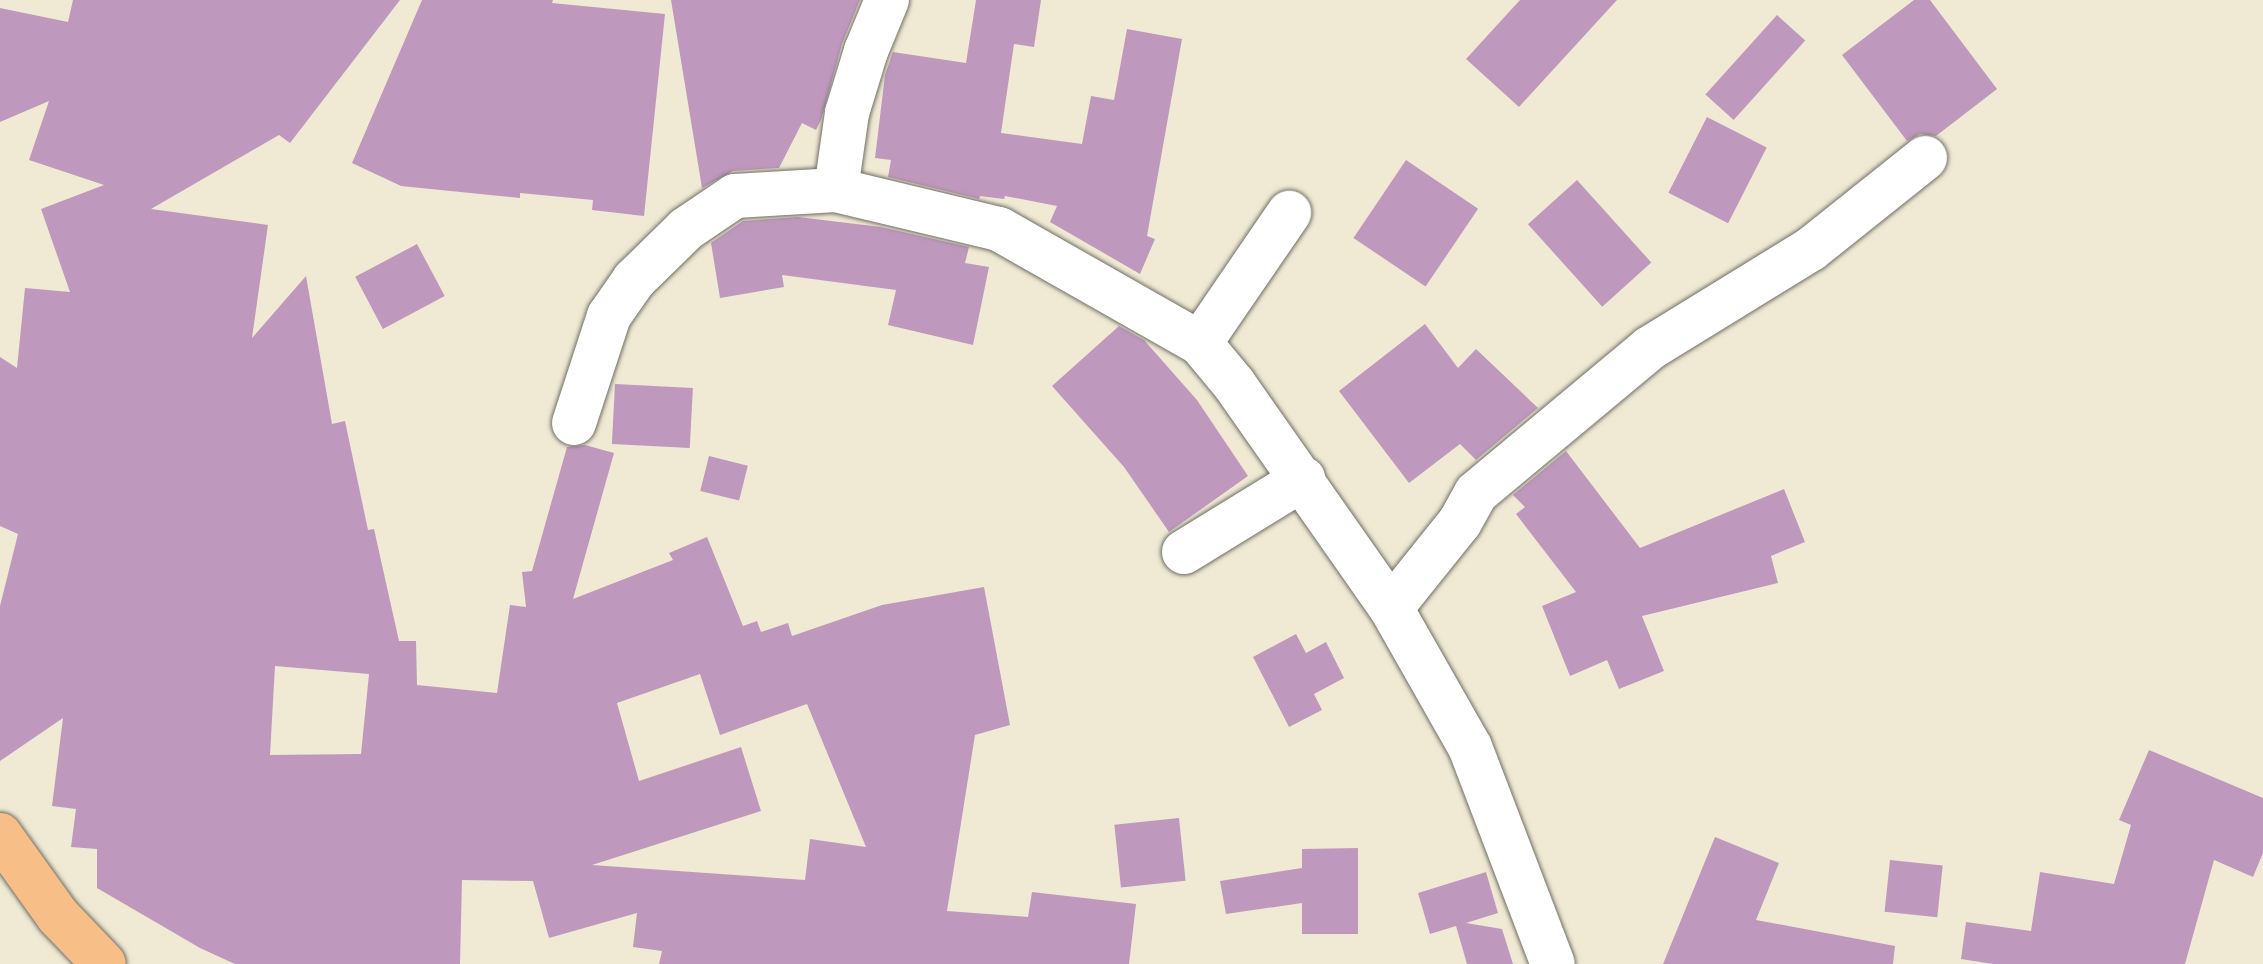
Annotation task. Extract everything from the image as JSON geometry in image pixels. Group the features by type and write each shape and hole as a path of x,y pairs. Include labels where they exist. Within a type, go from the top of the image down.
{"main road":[{"path":"0,835 58,916 104,964"}],"street":[{"path":"836,190 847,113 866,51 887,0"},
{"path":"1391,608 1460,522 1476,493 1650,348 1811,249 1925,158"},
{"path":"574,423 609,316 634,280 686,229 735,196 836,190 999,229 1200,343 1303,479 1391,608 1470,747 1553,964"},
{"path":"1200,343 1289,213"},
{"path":"1184,552 1303,479"}],"building":[{"path":"73,0 400,0 290,143 279,135 151,209 268,225 252,338 306,276 332,424 345,421 368,530 374,529 399,641 416,641 417,685 497,693 510,605 526,607 522,572 532,571 567,447 585,445 614,453 573,599 673,560 669,553 707,537 743,626 757,621 761,632 788,623 792,636 882,605 984,587 1010,725 975,735 947,911 1028,917 1032,892 1136,904 1129,964 659,964 662,951 633,947 637,913 549,938 533,881 462,880 460,964 235,964 200,948 97,888 97,849 71,847 76,809 52,806 63,718 0,761 0,606 18,534 0,526 0,357 17,368 25,288 70,292 41,209 104,185 29,160 49,101 0,122 0,8 68,22","holes":["275,666 369,674 361,754 270,755","700,674 720,735 807,704 866,847 810,839 805,880 592,865 761,811 741,747 639,781 617,703"]},
{"path":"422,0 553,0 552,3 665,14 644,216 592,210 593,200 520,193 520,198 401,186 352,163"},
{"path":"671,0 860,0 842,44 821,120 816,130 802,123 779,168 733,171 702,188"},
{"path":"976,0 1041,0 1034,47 1014,44 1001,133 1082,144 1091,96 1114,100 1127,29 1182,39 1147,236 1155,239 1140,274 1050,222 1057,206 1005,196 1004,199 980,196 979,199 888,177 891,160 875,158 885,75 893,52 966,63"},
{"path":"1520,0 1617,0 1519,107 1466,59"},
{"path":"1914,0 1930,0 1997,89 1936,136 1920,134 1907,141 1842,55"},
{"path":"1777,15 1805,40 1734,120 1705,95"},
{"path":"1707,117 1767,147 1728,223 1668,193"},
{"path":"1406,160 1478,209 1426,287 1353,238"},
{"path":"1577,180 1651,262 1602,307 1528,224"},
{"path":"798,217 881,227 969,247 965,263 989,267 973,345 888,325 896,290 782,275 784,287 720,298 711,243 743,221"},
{"path":"417,244 445,296 383,329 355,277"},
{"path":"1425,324 1458,368 1476,349 1538,408 1476,460 1460,444 1409,483 1339,391"},
{"path":"1119,326 1144,340 1197,400 1248,476 1169,532 1124,467 1052,386"},
{"path":"615,384 693,388 690,448 612,444"},
{"path":"1566,451 1640,548 1784,489 1805,542 1771,556 1778,583 1642,616 1664,671 1619,689 1607,660 1570,676 1542,606 1576,592 1516,514 1525,507 1513,495"},
{"path":"709,456 748,466 739,501 700,491"},
{"path":"1296,634 1306,653 1326,642 1344,678 1314,694 1322,710 1289,727 1253,657"},
{"path":"2149,750 2263,798 2263,853 2253,877 2214,860 2185,964 1993,964 1961,959 1966,922 2031,931 2040,872 2114,884 2131,825 2119,820"},
{"path":"1179,818 1186,881 1121,887 1114,825"},
{"path":"1715,837 1779,863 1756,920 1895,946 1893,964 1663,964"},
{"path":"1358,848 1358,934 1302,934 1302,903 1226,914 1220,881 1302,868 1302,849"},
{"path":"1890,860 1943,866 1937,917 1885,912"},
{"path":"1486,872 1498,913 1466,923 1502,929 1513,964 1467,964 1456,926 1430,934 1418,893"}]}
